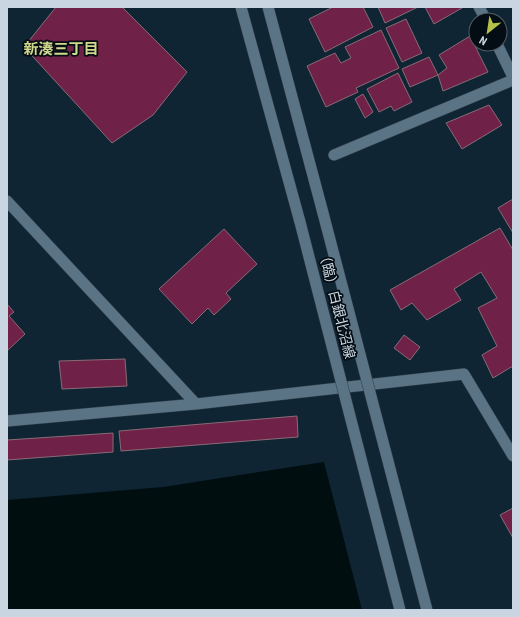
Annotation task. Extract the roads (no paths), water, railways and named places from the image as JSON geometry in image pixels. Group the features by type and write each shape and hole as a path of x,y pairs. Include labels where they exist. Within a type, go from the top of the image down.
{"street":[{"name":"（臨）白銀北沼線","path":"241,7 300,222 400,610"},
{"name":"（臨）白銀北沼線","path":"268,7 427,610"},
{"path":"334,155 513,78 501,52"},
{"path":"7,201 196,404"},
{"path":"7,420 196,404 464,374 513,456"}],"district":[{"name":"新湊三丁目","path":"61,49"}]}
